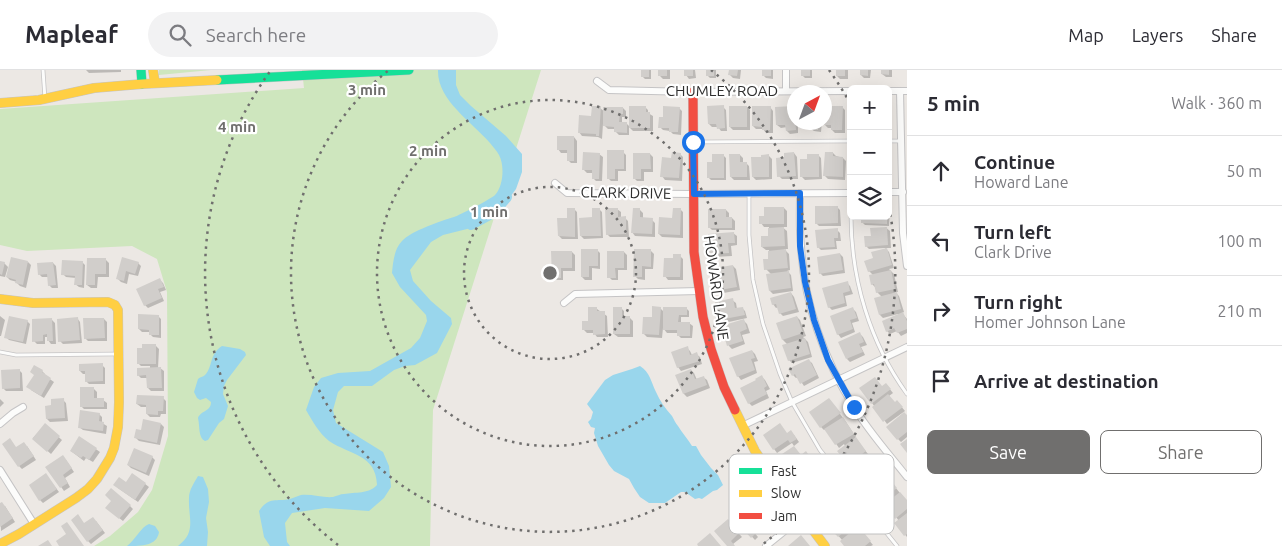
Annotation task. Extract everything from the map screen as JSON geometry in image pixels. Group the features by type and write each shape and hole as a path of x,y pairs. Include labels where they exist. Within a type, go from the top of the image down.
{"street":[{"path":"141,70 142,84"},
{"path":"154,70 155,83"},
{"path":"0,102 45,99 94,88 142,84 409,70"},
{"path":"786,70 786,91"},
{"name":"CHUMLEY ROAD","path":"597,81 609,90 693,92 847,91"},
{"path":"904,91 900,141 903,233 907,266"},
{"name":"HOWARD LANE","path":"693,92 694,252 703,317 711,349 724,387 756,454"},
{"name":"CLARK DRIVE","path":"555,183 567,192 694,194 847,193"},
{"path":"892,192 903,192"},
{"path":"800,193 800,246 805,282 814,320 828,360 854,407 889,454"},
{"path":"564,303 575,294 699,291"},
{"path":"0,299 32,303 108,302 115,305 118,310 119,354 118,427 110,458 97,479 76,498 0,544"},
{"path":"742,426 907,347"},
{"path":"0,424 23,407"},
{"path":"894,460 907,477"},
{"path":"0,470 34,524"},
{"path":"766,546 781,534"},
{"name":"HOWARD LANE","path":"815,534 825,546"}],"lane":[{"path":"43,70 45,99"},
{"path":"693,142 847,141"},
{"path":"892,141 900,141"},
{"path":"750,193 750,256 763,324 771,350 792,402 823,454"},
{"path":"851,220 858,283 864,308 885,358 907,394"},
{"path":"0,352 16,355 119,354"},
{"path":"887,534 897,546"}],"green space":[{"path":"159,70 211,70 159,75"},
{"path":"302,70 541,70 433,410 430,546 94,546 110,536 138,512 152,490 168,436 167,292 157,259 132,246 27,251 0,245 0,109 304,88"}],"water":[{"path":"438,70 456,70 456,85 460,95 506,136 522,154 522,172 516,189 507,201 467,229 443,235 431,242 410,270 413,281 431,301 451,318 452,324 437,353 415,365 394,370 372,386 344,386 338,392 333,410 336,423 383,452 389,466 391,487 384,498 369,511 325,508 292,513 285,523 287,542 290,546 270,546 264,537 259,511 266,503 301,495 333,497 370,490 377,485 376,475 367,461 329,441 314,423 306,410 314,387 321,378 338,373 370,371 411,348 420,338 427,321 426,315 400,287 392,273 397,248 406,237 426,227 457,216 488,200 495,195 500,187 502,165 499,155 490,143 449,101 439,81"},
{"path":"222,346 240,349 246,355 224,386 223,394 228,406 224,419 219,423 208,440 205,441 200,435 198,418 199,415 209,408 211,402 206,398 200,400 194,392 198,379 207,372 215,353"},
{"path":"640,366 648,374 659,398 676,424 692,446 696,446 718,475 723,485 702,499 695,499 685,492 681,492 665,503 649,503 640,497 629,479 614,471 598,446 594,433 595,428 591,427 588,422 593,412 587,404 605,380 613,375"},
{"path":"198,476 203,477 208,489 207,546 178,546 184,541 190,530 189,495"},
{"path":"149,524 155,526 159,532 158,537 152,543 127,546 143,528"}],"building":[{"path":"641,70 649,70 649,77 641,77"},
{"path":"658,70 667,70 667,76 658,76"},
{"path":"684,70 693,70 693,76 684,76"},
{"path":"706,70 714,70 714,76 706,76"},
{"path":"729,70 738,70 737,76 728,75"},
{"path":"762,70 771,70 771,76 762,76"},
{"path":"801,70 810,70 810,76 801,76"},
{"path":"836,70 845,70 845,76 836,76"},
{"path":"860,70 868,70 868,76 860,75"},
{"path":"881,70 889,70 889,75 881,74"},
{"path":"724,105 725,128 717,129 716,124 708,124 707,106"},
{"path":"592,106 601,106 599,136 596,136 596,134 578,133 579,115 591,116"},
{"path":"629,106 646,106 646,112 650,112 650,128 629,128"},
{"path":"663,106 680,107 678,132 669,132 669,128 658,128 659,117 663,117"},
{"path":"729,106 747,106 747,127 729,127"},
{"path":"752,106 771,106 770,130 762,130 762,127 752,126"},
{"path":"787,106 787,130 796,130 786,131 785,125 776,125 775,107"},
{"path":"832,106 843,106 842,130 832,130"},
{"path":"603,107 623,107 623,114 620,114 619,122 627,122 627,133 614,132 614,127 603,126"},
{"path":"557,136 574,136 574,161 567,161 567,150 557,150"},
{"path":"607,150 624,150 624,169 615,169 615,179 607,179"},
{"path":"583,152 600,153 599,179 592,179 592,170 582,170"},
{"path":"672,152 681,153 679,178 660,177 662,157 671,158"},
{"path":"794,152 796,176 777,177 776,158 784,157 784,153"},
{"path":"825,152 833,152 833,156 843,157 843,177 823,176"},
{"path":"633,153 650,153 651,169 641,169 641,179 633,179"},
{"path":"712,154 724,154 724,178 707,178 707,162 712,162"},
{"path":"729,154 740,154 740,162 747,162 747,177 730,177"},
{"path":"769,154 769,177 752,177 751,157 761,157 761,155"},
{"path":"807,154 819,154 819,177 800,177 800,159 807,159"},
{"path":"815,206 838,206 838,223 815,224"},
{"path":"764,207 784,207 784,224 759,224 759,216 764,216"},
{"path":"567,208 575,208 575,237 558,236 557,218 567,218"},
{"path":"592,208 600,208 601,236 580,236 579,218 592,217"},
{"path":"605,208 618,208 618,217 626,216 626,234 606,235"},
{"path":"633,208 640,208 640,217 653,218 652,234 631,233"},
{"path":"673,208 681,208 680,235 658,234 659,217 672,218"},
{"path":"708,209 726,209 726,217 732,217 732,228 708,228"},
{"path":"861,220 887,220 887,224 861,223"},
{"path":"784,227 785,246 761,247 761,236 768,236 768,228"},
{"path":"887,227 888,245 865,247 864,236 871,236 870,228"},
{"path":"838,228 838,238 834,238 835,247 817,248 815,230"},
{"path":"734,232 735,243 728,243 729,253 709,254 708,234"},
{"path":"887,248 892,265 868,272 864,261 873,258 871,252"},
{"path":"581,249 598,249 598,266 589,266 589,277 581,277"},
{"path":"634,249 651,249 651,267 642,266 642,277 633,277"},
{"path":"786,249 788,268 764,270 763,259 768,259 768,251"},
{"path":"551,251 572,251 572,268 561,268 561,278 552,278"},
{"path":"607,251 624,251 624,268 615,268 616,278 607,278"},
{"path":"840,253 843,270 819,274 817,257"},
{"path":"673,254 681,254 680,277 663,277 664,258 673,258"},
{"path":"11,257 28,261 23,285 15,283 16,280 6,277"},
{"path":"122,257 139,262 135,274 126,271 124,281 116,279"},
{"path":"87,258 106,258 106,274 95,274 95,285 86,285"},
{"path":"62,260 83,261 82,285 74,285 75,276 61,275"},
{"path":"0,261 5,262 2,275 0,274"},
{"path":"53,262 56,285 48,286 47,274 38,275 37,263"},
{"path":"733,265 737,287 714,291 710,269"},
{"path":"891,270 895,289 876,293 874,284 871,285 869,275"},
{"path":"789,271 791,288 769,291 766,274"},
{"path":"160,278 164,287 158,289 162,298 144,306 136,289"},
{"path":"848,281 850,291 843,293 845,303 828,308 822,288"},
{"path":"791,292 796,309 779,314 776,304 772,305 770,298"},
{"path":"897,292 901,309 879,315 874,298"},
{"path":"733,298 735,308 743,307 745,315 719,320 715,302"},
{"path":"652,306 661,307 659,335 642,334 643,317 652,317"},
{"path":"588,307 597,307 597,311 605,311 605,334 593,335 593,330 582,330 582,321 588,321"},
{"path":"613,307 622,307 622,316 630,316 630,334 613,334"},
{"path":"663,307 687,307 687,315 679,315 678,322 690,322 690,336 677,336 677,330 663,330"},
{"path":"853,307 857,318 850,320 853,329 837,335 830,316"},
{"path":"903,312 907,321 907,329 897,333 894,328 886,332 882,321"},
{"path":"138,314 159,315 159,335 149,335 149,330 138,329"},
{"path":"9,316 28,320 23,342 4,338"},
{"path":"797,316 803,333 782,340 776,323"},
{"path":"78,317 80,340 58,342 57,319"},
{"path":"52,318 53,341 47,341 47,334 43,335 43,341 32,342 32,319"},
{"path":"83,318 104,318 105,338 84,339"},
{"path":"744,319 747,329 740,332 743,341 727,346 721,326"},
{"path":"860,332 864,342 859,344 863,352 846,359 838,342"},
{"path":"805,338 810,354 788,361 782,345"},
{"path":"142,344 156,344 156,364 137,364 137,348 142,348"},
{"path":"688,346 690,355 697,352 700,361 677,368 671,352"},
{"path":"752,350 755,358 751,359 755,370 737,377 729,358"},
{"path":"809,359 817,375 800,384 795,374 792,376 788,369"},
{"path":"103,363 103,381 85,382 85,371 79,371 79,364"},
{"path":"34,365 51,378 41,396 26,387 34,375 30,372"},
{"path":"161,367 162,388 147,388 146,375 137,376 137,368"},
{"path":"20,369 20,388 2,389 1,370"},
{"path":"691,369 695,379 704,376 707,385 683,394 675,375"},
{"path":"762,375 767,386 764,388 767,394 748,404 740,388"},
{"path":"875,377 882,386 886,383 891,389 871,404 859,388"},
{"path":"80,387 94,387 94,398 104,398 104,407 80,407"},
{"path":"888,394 903,407 883,422 872,407"},
{"path":"137,395 164,396 163,411 158,411 158,415 146,414 146,405 136,404"},
{"path":"64,398 65,418 46,419 45,406 51,405 51,399"},
{"path":"829,398 841,413 820,428 809,412"},
{"path":"80,410 100,413 99,421 104,422 103,431 78,428"},
{"path":"904,412 907,415 907,432 897,440 886,427"},
{"path":"843,417 854,434 835,445 824,429"},
{"path":"143,419 161,423 157,443 134,438 136,429 141,430"},
{"path":"45,423 60,436 47,452 32,439"},
{"path":"780,423 787,433 791,430 797,439 790,443 788,440 773,450 763,435"},
{"path":"79,436 97,448 89,460 83,456 81,458 70,451"},
{"path":"856,437 866,451 862,454 848,454 846,452 839,454 837,451"},
{"path":"10,438 16,447 24,442 34,456 18,467 2,444"},
{"path":"907,439 907,453 900,444"},
{"path":"794,446 800,454 782,454"},
{"path":"134,448 153,456 146,473 127,465"},
{"path":"63,455 72,468 63,475 68,483 60,488 45,467"},
{"path":"46,473 57,489 39,501 29,485"},
{"path":"132,473 146,483 135,500 113,485 119,477 126,482"},
{"path":"111,488 131,505 119,519 105,508 111,501 105,495"},
{"path":"900,492 907,500 907,509 895,519 894,518 894,497"},
{"path":"2,502 13,518 0,527 0,503"},
{"path":"907,513 907,534 904,536 894,523"},
{"path":"78,514 84,523 93,517 103,530 87,542 71,520"},
{"path":"728,519 729,534 738,534 731,541 735,546 727,546 714,531"},
{"path":"67,522 84,546 59,546 56,541 66,534 61,526"},
{"path":"710,533 721,546 698,546 697,544"},
{"path":"848,534 865,534 871,541 865,546 844,546 840,541"},
{"path":"801,535 810,546 788,546"},
{"path":"48,540 52,546 38,546"}],"waterway":[{"path":"471,224 493,212 506,197"}],"traffic: fast":[{"path":"141,70 142,84"},
{"path":"217,80 409,70"}],"traffic: slow":[{"path":"153,70 155,83"},
{"path":"0,103 39,100 94,88 217,80"},
{"path":"0,299 33,303 108,302 115,305 118,310 119,402 118,427 114,448 97,479 76,498 0,544"},
{"path":"735,410 757,454"},
{"path":"816,534 825,546"}],"traffic: jam":[{"path":"693,92 694,252 703,317 711,349 724,387 735,410"}],"route":[{"path":"693,142 694,194 800,193 800,246 805,282 814,320 828,360 854,407"}]}
